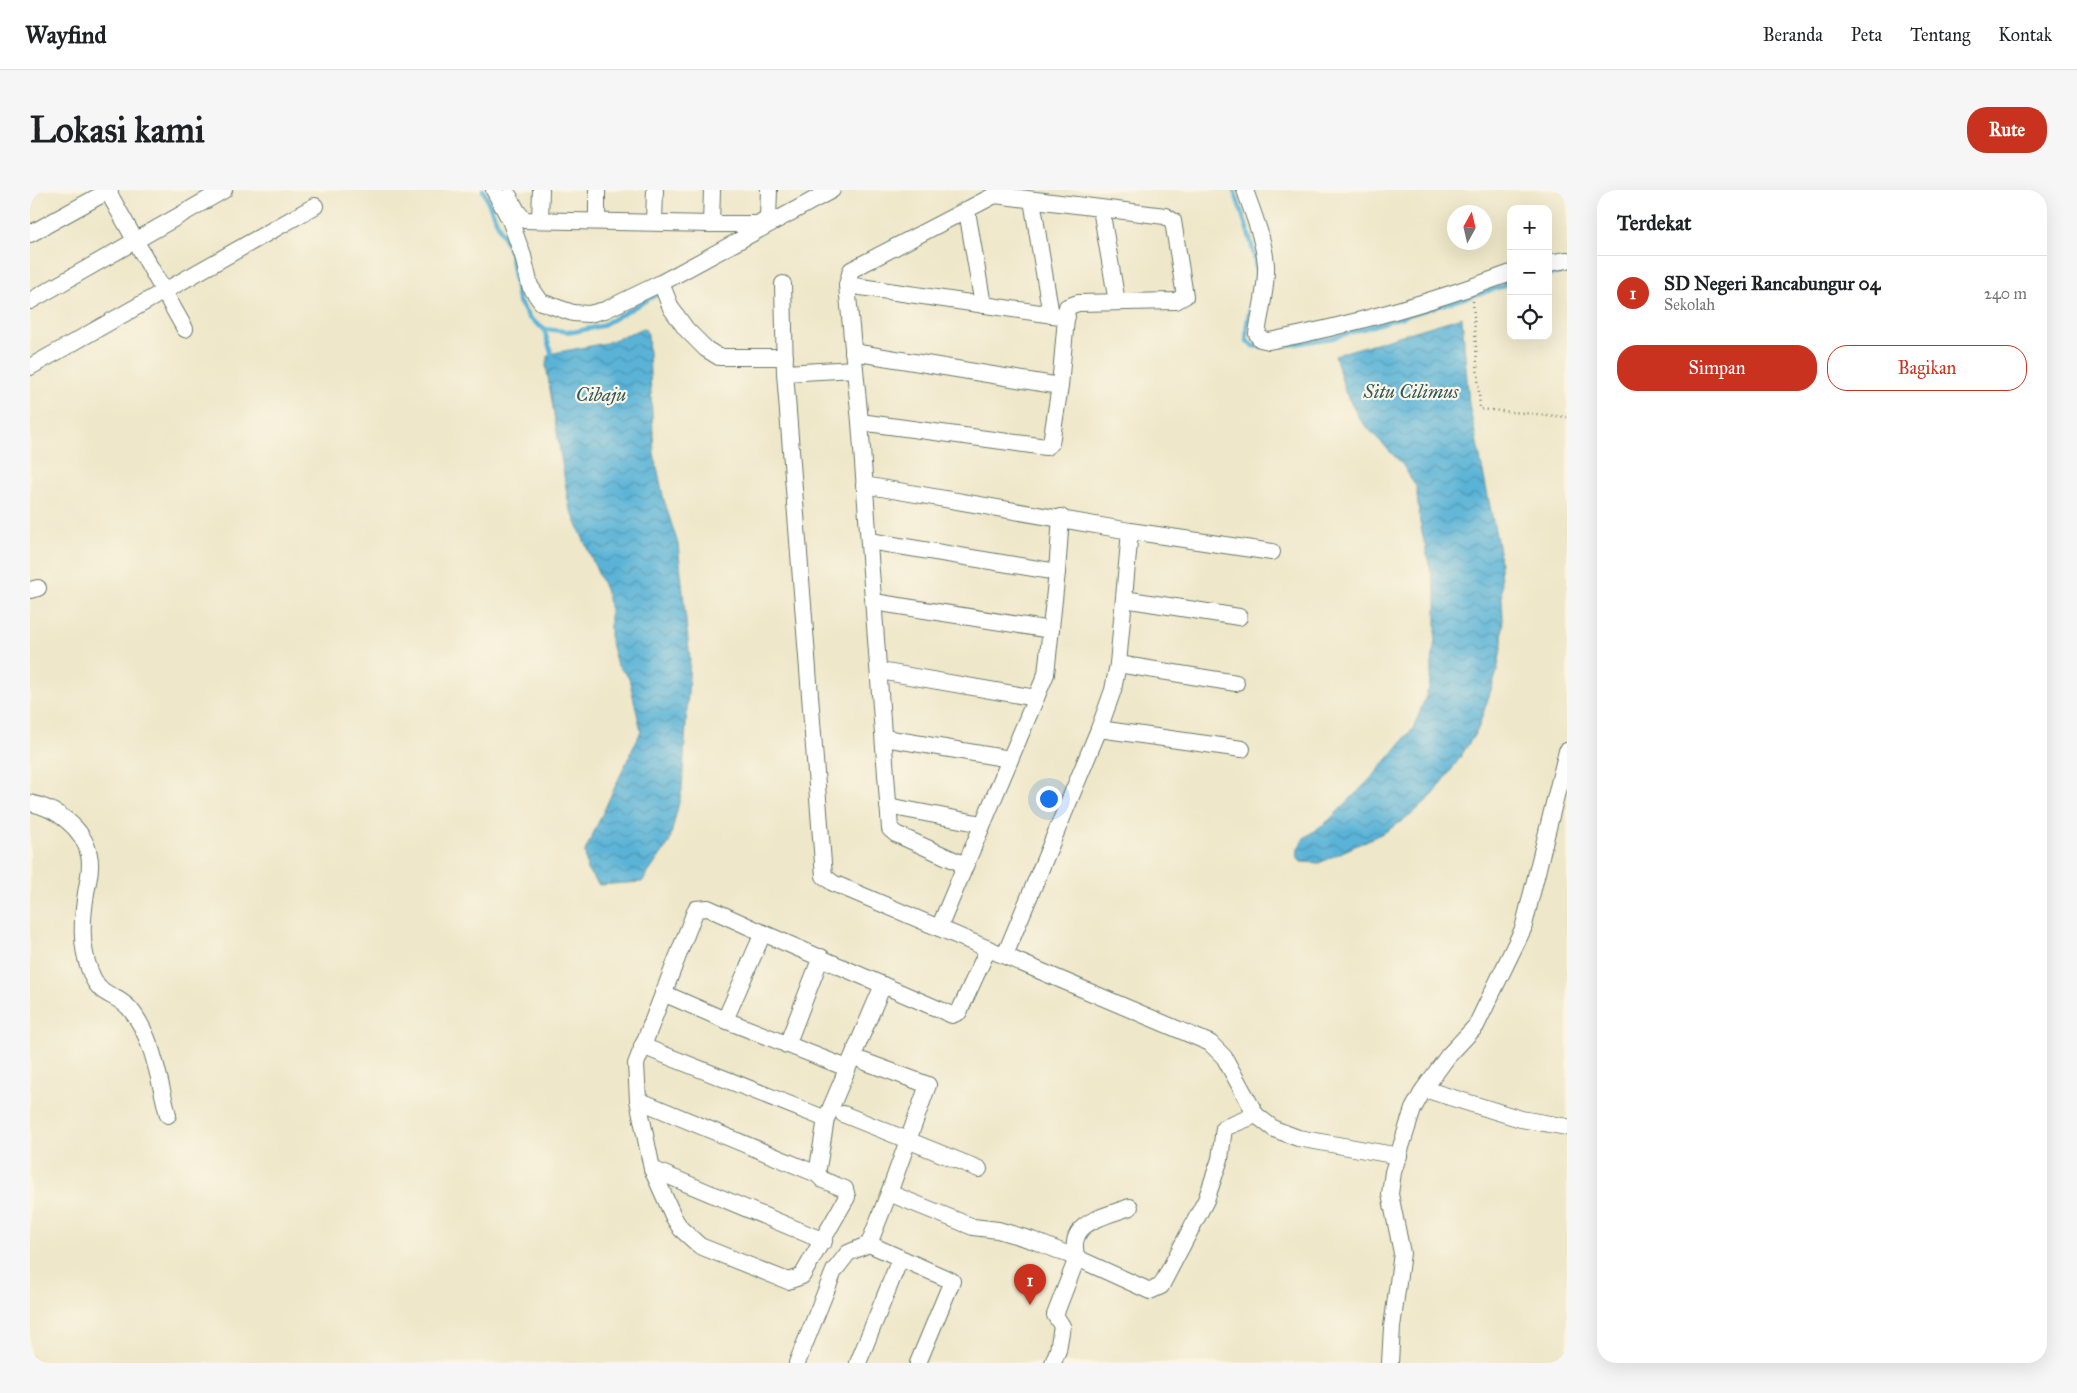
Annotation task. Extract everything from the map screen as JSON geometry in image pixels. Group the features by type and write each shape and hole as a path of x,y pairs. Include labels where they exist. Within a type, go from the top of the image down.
{"street":[{"path":"30,234 108,190 185,329"},
{"path":"30,301 224,190"},
{"path":"494,190 510,220 523,256 530,286 541,302 573,314 589,314 605,310 661,283 832,190"},
{"path":"506,190 517,212 524,220 596,220 711,224 758,224 812,190"},
{"path":"540,220 541,190"},
{"path":"596,220 597,190"},
{"path":"654,222 655,190"},
{"path":"711,224 712,190"},
{"path":"768,218 769,190"},
{"path":"1245,190 1266,264 1257,334 1260,338 1269,341 1369,319 1507,274"},
{"path":"965,865 896,834 890,828 880,671 847,285 851,270 995,195 1165,216 1173,221 1184,296 1176,301 1078,303 1067,307 1059,316"},
{"path":"860,422 1046,447 1051,443 1060,386 1059,316 1032,200"},
{"path":"30,367 315,206"},
{"path":"1101,209 1118,302"},
{"path":"967,211 983,305"},
{"path":"1552,262 1567,260"},
{"path":"661,283 671,308 686,329 706,349 718,357 785,365 855,368"},
{"path":"783,284 785,365 824,876 833,883 1210,1043 1224,1056 1256,1115 1274,1129 1298,1138 1399,1156"},
{"path":"847,285 1059,316"},
{"path":"853,352 1060,386"},
{"path":"864,485 1130,531 1272,552"},
{"path":"939,928 1046,674 1061,518"},
{"path":"1004,955 1099,729 1113,690 1118,664 1130,531"},
{"path":"869,541 1057,572"},
{"path":"1124,599 1239,617"},
{"path":"874,602 1051,630"},
{"path":"1118,664 1236,683"},
{"path":"880,671 1036,698"},
{"path":"1099,729 1242,749"},
{"path":"885,738 1010,759"},
{"path":"1390,1363 1392,1327 1402,1253 1390,1194 1393,1172 1413,1108 1448,1056 1476,1026 1523,929 1567,751"},
{"path":"30,804 55,812 72,824 83,838 90,856 82,931 89,970 96,987 129,1008 150,1044 168,1115"},
{"path":"888,806 982,824"},
{"path":"638,1100 817,1174 823,1180 845,1189 848,1196 802,1276 788,1281 700,1246 681,1228 674,1218 652,1169 638,1100 636,1064 696,909 708,908 763,934 821,957 952,1015 959,1012 988,948"},
{"path":"725,1020 763,934"},
{"path":"787,1045 821,957"},
{"path":"817,1174 826,1119 883,985"},
{"path":"663,993 725,1020 847,1068"},
{"path":"642,1046 826,1119"},
{"path":"797,1363 834,1271 848,1253 868,1244 890,1194 928,1085 863,1061"},
{"path":"1424,1089 1521,1119 1567,1127"},
{"path":"843,1114 979,1169"},
{"path":"890,1194 973,1227 998,1230 1032,1240 1150,1291 1161,1286 1206,1200 1220,1159 1224,1128 1256,1115"},
{"path":"652,1169 824,1240"},
{"path":"1053,1363 1058,1350 1062,1326 1055,1315 1077,1258 1073,1247 1078,1231 1086,1224 1130,1207"},
{"path":"868,1244 952,1281 918,1363"},
{"path":"858,1363 900,1259"}],"path":[{"path":"1473,309 1480,409 1567,417"}],"water":[{"name":"Situ Cilimus","path":"1462,317 1469,404 1499,550 1503,616 1502,643 1497,672 1478,729 1434,794 1411,815 1385,832 1319,863 1301,862 1297,858 1298,849 1304,838 1328,821 1375,774 1414,727 1429,688 1436,630 1436,595 1420,523 1416,486 1402,464 1360,420 1345,392 1335,355"},
{"name":"Cibaju","path":"644,328 648,334 654,453 664,500 678,544 690,660 682,790 669,843 642,882 599,885 587,870 585,851 641,731 629,678 617,665 610,640 610,610 607,594 569,506 546,365 548,356 554,353 606,343"}],"waterway":[{"path":"483,190 510,252 518,300 529,318 544,329 573,332 601,326 661,292"},
{"path":"1234,190 1249,234 1256,269 1255,288 1246,333 1247,341 1253,346 1261,347"},
{"path":"1552,274 1567,271"},
{"path":"1288,345 1332,338 1507,285"},
{"path":"544,329 553,359"}],"place":[{"name":"SD Negeri Rancabungur 04","path":"1030,1305"}]}
